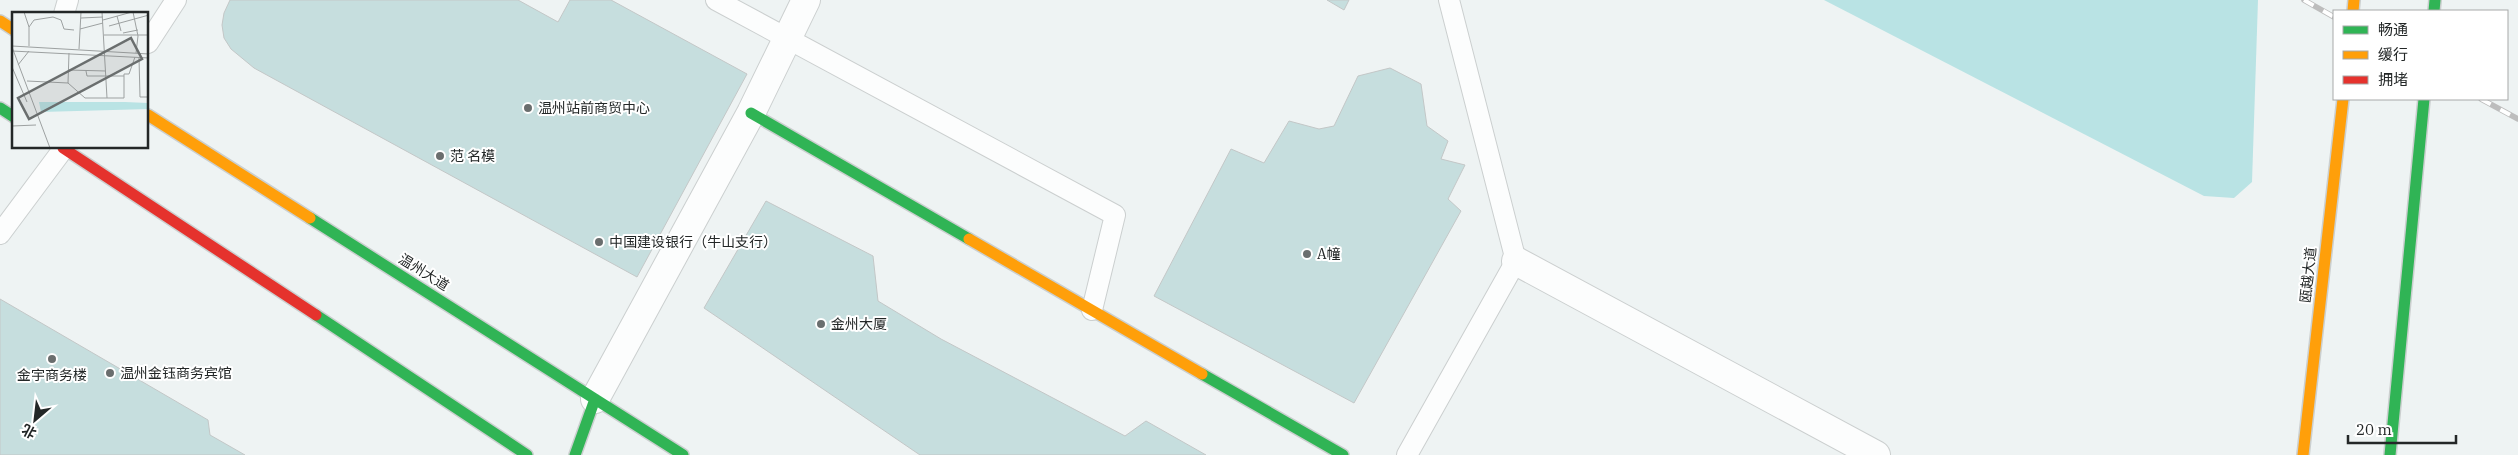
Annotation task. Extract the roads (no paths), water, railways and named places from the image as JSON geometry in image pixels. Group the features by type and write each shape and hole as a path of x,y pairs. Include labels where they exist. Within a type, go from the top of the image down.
{"main road":[{"path":"0,21 12,29"},
{"name":"瓯越大道","path":"2303,455 2343,100"},
{"path":"2390,455 2424,100"},
{"path":"0,108 12,116"},
{"path":"751,113 1343,455"},
{"name":"温州大道","path":"149,116 683,455"},
{"path":"66,149 527,455"},
{"path":"575,455 595,398"}],"street":[{"path":"595,398 751,113 806,0"},
{"path":"1516,262 1876,455"}],"lane":[{"path":"149,41 176,0"},
{"path":"716,0 1116,215 1092,310"},
{"path":"1407,455 1516,262 1449,0"},
{"path":"0,234 63,149"}],"railway":[{"path":"2304,0 2333,16"},
{"path":"2483,100 2518,119"}],"place":[{"name":"温州站前商贸中心","path":"528,108"},
{"name":"范 名模","path":"440,156"},
{"name":"中国建设银行（牛山支行）","path":"599,242"},
{"name":"A幢","path":"1307,254"},
{"name":"金州大厦","path":"821,324"},
{"name":"金宇商务楼","path":"52,359"},
{"name":"温州金钰商务宾馆","path":"110,373"}]}
